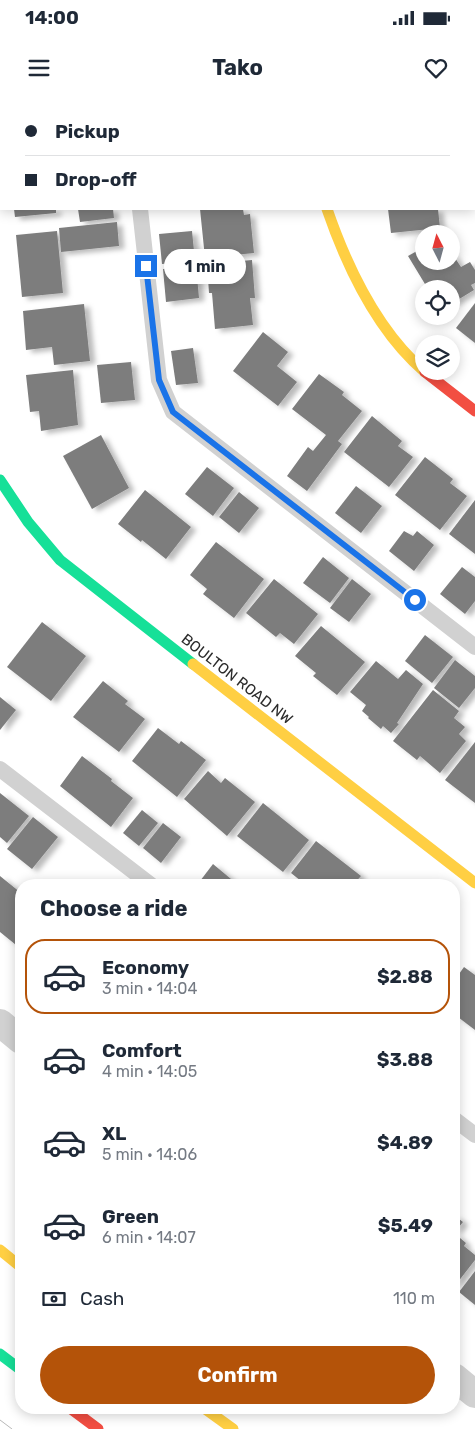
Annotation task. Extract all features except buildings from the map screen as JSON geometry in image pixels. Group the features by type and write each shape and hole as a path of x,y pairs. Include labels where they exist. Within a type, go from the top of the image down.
{"main road":[{"path":"327,210 336,238 349,269 369,306 386,329 422,370 475,411"},
{"name":"BOULTON ROAD NW","path":"0,480 31,528 60,560 475,883"},
{"path":"0,1250 15,1262"},
{"path":"0,1354 15,1365"},
{"path":"78,1414 98,1429"},
{"path":"212,1414 233,1429"}],"street":[{"path":"0,1024 15,1035"},
{"path":"460,1382 475,1394"}],"lane":[{"path":"140,210 159,380 173,412 475,647"},
{"path":"0,769 143,879"},
{"path":"460,1124 475,1135"}],"tram line":[{"path":"0,1420 12,1429"}],"traffic: fast":[{"path":"0,480 28,522 60,560 193,664"},
{"path":"0,1354 15,1365"}],"traffic: slow":[{"path":"327,210 354,275 378,318 415,363"},
{"path":"193,664 475,883"},
{"path":"0,1250 15,1262"},
{"path":"212,1414 233,1429"}],"traffic: jam":[{"path":"435,380 475,411"},
{"path":"78,1414 98,1429"}],"route":[{"path":"146,266 159,380 173,412 415,600"}]}
